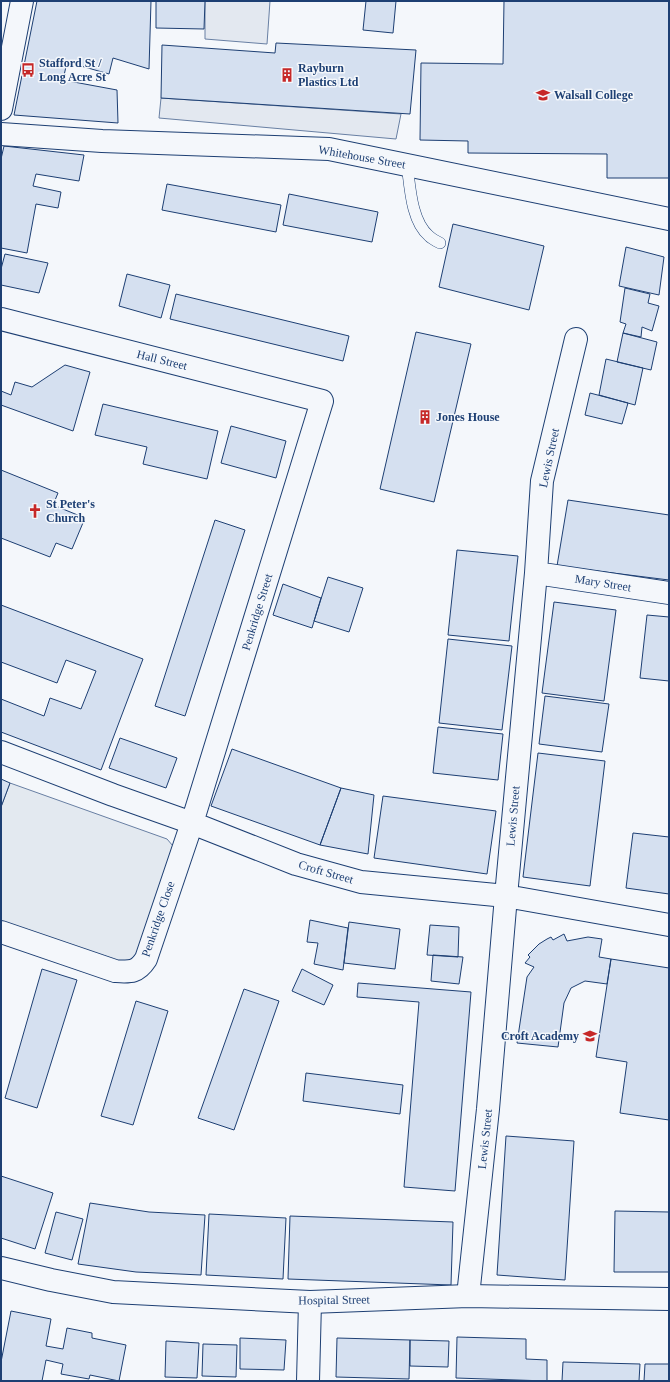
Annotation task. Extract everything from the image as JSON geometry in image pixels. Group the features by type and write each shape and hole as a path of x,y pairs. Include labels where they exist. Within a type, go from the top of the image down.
{"street":[{"path":"1,109 22,1"},
{"name":"Whitehouse Street","path":"1,134 102,141 329,149 669,219"},
{"name":"Hall Street","path":"1,319 322,401"},
{"name":"Lewis Street","path":"468,1296 488,1109 536,573 542,481 576,339"},
{"name":"Penkridge Street","path":"192,823 322,401"},
{"name":"Mary Street","path":"536,573 669,593"},
{"name":"Croft Street","path":"1,752 113,795 192,823 296,864 361,882 506,896 669,925"},
{"name":"Penkridge Close","path":"1,932 115,971 130,972 141,967 146,959 192,823"},
{"name":"Hospital Street","path":"1,1268 50,1280 113,1292 310,1302 468,1296 669,1300"},
{"path":"308,1381 310,1302"}],"lane":[{"path":"407,164 411,198 418,221 428,236 440,243"}],"shaded area":[{"path":"205,1 270,1 267,44 205,39"},
{"path":"161,98 401,114 396,139 159,118"},
{"path":"10,783 167,839 173,846 137,954 122,967 1,923 1,807"}],"building":[{"path":"37,1 151,1 149,69 113,58 109,74 67,62 63,80 117,90 118,123 14,115"},
{"path":"156,1 205,1 204,29 156,28"},
{"path":"366,1 396,1 393,33 363,30"},
{"name":"Walsall College","path":"504,1 669,1 669,178 607,178 607,154 468,153 468,141 420,140 421,63 503,64"},
{"name":"Rayburn Plastics Ltd","path":"276,43 416,50 410,114 161,98 162,45 275,53"},
{"path":"4,146 84,155 79,181 36,174 33,186 61,192 58,208 36,204 27,253 1,248 1,159"},
{"path":"167,184 281,205 276,232 162,210"},
{"path":"289,194 378,212 372,242 283,225"},
{"path":"453,224 544,246 529,310 439,287"},
{"path":"626,247 664,257 659,295 619,286"},
{"path":"5,254 48,263 39,293 1,285 1,269"},
{"path":"127,274 170,285 161,318 119,306"},
{"path":"625,288 650,294 648,303 659,306 652,331 642,327 641,337 623,333 626,324 620,322"},
{"path":"176,294 349,336 343,361 170,319"},
{"name":"Jones House","path":"416,332 471,344 434,502 380,489"},
{"path":"623,333 657,342 651,370 617,362"},
{"path":"606,359 643,368 635,405 599,395"},
{"path":"65,365 90,372 73,431 1,405 1,391 11,395 15,382 32,387"},
{"path":"590,393 628,403 622,424 585,415"},
{"path":"103,404 218,431 207,479 143,464 147,447 95,435"},
{"path":"231,426 286,441 276,478 221,463"},
{"name":"St Peter's Church","path":"1,470 58,493 53,505 85,518 72,549 56,543 50,557 1,538"},
{"path":"568,500 669,515 669,580 557,566"},
{"path":"215,520 245,530 185,716 155,706"},
{"path":"457,550 518,556 509,641 448,635"},
{"path":"328,577 363,588 349,632 314,621"},
{"path":"283,584 321,598 312,628 273,615"},
{"path":"554,602 616,610 604,701 542,693"},
{"path":"1,605 143,659 101,770 1,732 1,699 44,716 50,698 81,709 96,671 66,660 57,683 1,662"},
{"path":"647,615 669,617 669,681 640,678"},
{"path":"448,639 512,646 502,730 439,723"},
{"path":"545,696 609,704 602,752 539,744"},
{"path":"438,727 503,734 498,780 433,773"},
{"path":"120,738 177,758 166,788 109,768"},
{"path":"232,749 341,788 320,845 211,806"},
{"path":"538,753 605,761 590,886 523,877"},
{"path":"1,779 10,783 1,807"},
{"path":"341,788 374,795 368,854 320,845"},
{"path":"383,796 496,811 487,874 374,858"},
{"path":"633,833 669,837 669,894 626,888"},
{"path":"310,920 348,928 343,970 314,964 318,943 307,942"},
{"path":"349,922 400,929 395,969 344,963"},
{"path":"430,925 459,927 458,957 427,955"},
{"path":"564,934 567,941 588,937 602,939 599,957 611,959 607,984 585,981 571,988 564,1003 558,1047 517,1043 527,977 534,967 525,963 530,957 528,955 539,944 547,939 551,937 553,940"},
{"path":"433,955 463,957 459,984 431,981"},
{"path":"611,959 669,968 669,1120 620,1113 627,1062 596,1057"},
{"path":"42,969 77,980 37,1108 5,1098"},
{"path":"302,969 333,985 324,1005 292,991"},
{"path":"358,983 471,992 455,1191 404,1187 419,1002 357,997"},
{"path":"244,989 279,1001 234,1130 198,1118"},
{"path":"136,1001 168,1011 133,1125 101,1116"},
{"path":"306,1073 403,1085 400,1114 303,1101"},
{"path":"506,1136 574,1141 565,1280 497,1275"},
{"path":"1,1176 53,1193 35,1249 1,1238"},
{"path":"90,1203 149,1212 205,1215 201,1275 136,1272 78,1264"},
{"path":"615,1211 669,1212 669,1272 614,1272"},
{"path":"56,1212 83,1219 72,1260 45,1253"},
{"path":"209,1214 286,1218 283,1279 206,1275"},
{"path":"290,1216 453,1222 451,1285 288,1279"},
{"path":"11,1311 51,1319 46,1346 63,1349 67,1328 92,1333 92,1338 126,1345 119,1381 90,1375 89,1379 61,1374 63,1364 46,1360 42,1381 1,1381 1,1362"},
{"path":"457,1337 526,1339 526,1359 547,1360 547,1381 456,1378"},
{"path":"240,1338 286,1340 284,1370 240,1369"},
{"path":"337,1338 410,1340 409,1379 336,1377"},
{"path":"410,1340 449,1341 448,1367 410,1366"},
{"path":"166,1341 199,1343 197,1378 165,1377"},
{"path":"203,1344 237,1345 236,1377 202,1376"},
{"path":"563,1362 640,1364 639,1381 562,1381"},
{"path":"645,1364 669,1364 669,1381 644,1381"}],"place":[{"name":"Stafford St / Long Acre St","path":"28,70"},
{"name":"Rayburn Plastics Ltd","path":"287,75"},
{"name":"Walsall College","path":"543,95"},
{"name":"Jones House","path":"425,417"},
{"name":"St Peter's Church","path":"35,511"},
{"name":"Croft Academy","path":"590,1036"}]}
